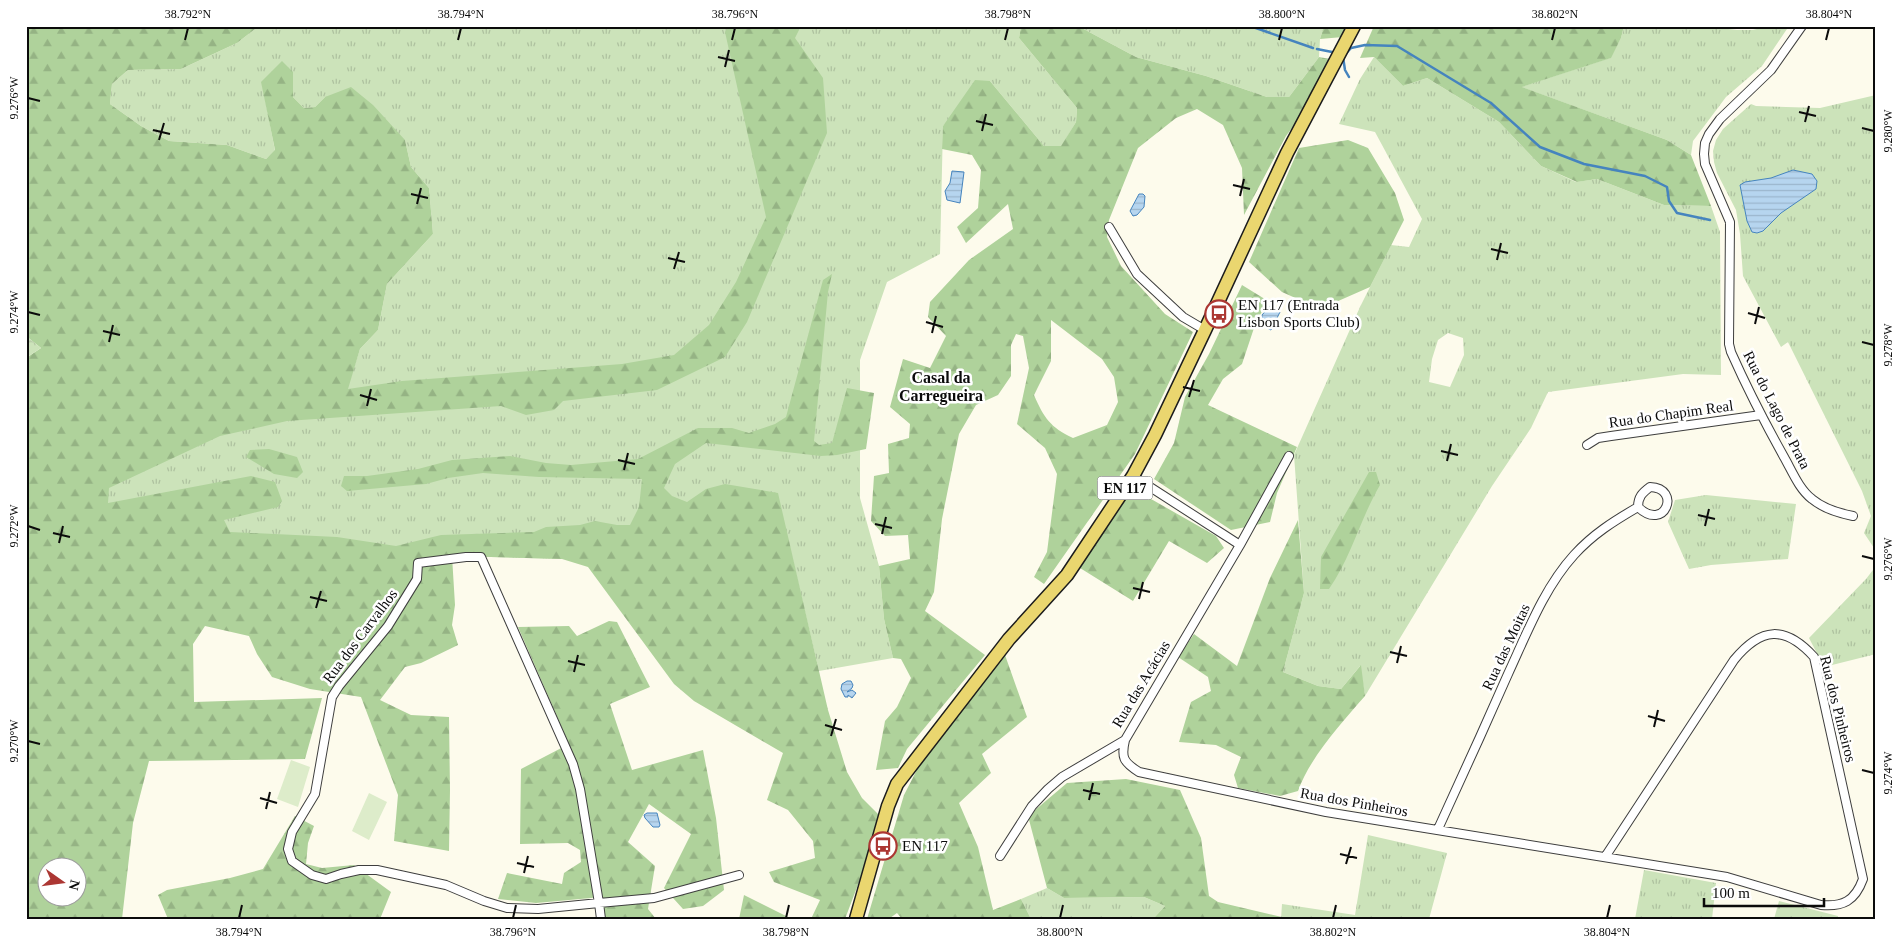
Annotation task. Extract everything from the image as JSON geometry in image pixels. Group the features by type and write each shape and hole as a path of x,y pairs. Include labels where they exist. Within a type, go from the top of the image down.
{"main road":[{"name":"EN 117","path":"856,919 888,806 900,780 1009,639 1066,575 1133,476 1206,330 1287,154 1354,26"}],"street":[{"name":"Rua do Lago de Prata","path":"1802,26 1771,70 1720,119 1709,134 1705,143 1705,164 1730,222 1729,344 1731,352 1761,415 1797,480 1810,498 1839,514 1853,516"},
{"path":"1109,227 1138,274 1183,317 1206,330"},
{"name":"Rua do Chapim Real","path":"1587,444 1598,438 1761,415"},
{"name":"Rua das Acácias","path":"1000,856 1032,806 1048,789 1062,777 1125,740 1240,545 1289,456"},
{"path":"1133,476 1240,545"},
{"name":"Rua das Moitas","path":"1438,829 1550,588 1573,556 1590,539 1611,523 1638,507"},
{"name":"Rua dos Carvalhos","path":"599,903 538,909 507,908 484,901 446,885 376,870 359,870 326,879 312,875 292,861 288,849 292,832 316,794 334,693 388,626 417,579 418,563 466,557 481,558 573,764 580,790 599,903 600,919"},
{"name":"Rua dos Pinheiros","path":"1125,740 1123,749 1124,759 1128,765 1139,772 1326,812 1727,877 1821,905 1834,906 1849,900 1858,891 1863,879 1814,657 1801,643 1788,636 1773,634 1760,637 1746,646 1729,668 1605,857"},
{"path":"599,903 654,898 739,875"}],"green space":[{"path":"26,26 259,26 237,43 181,69 128,70 112,84 110,104 141,126 169,141 227,145 266,159 275,150 261,82 282,61 293,72 293,97 304,108 315,107 325,97 351,87 373,105 405,140 411,167 429,188 433,234 387,284 378,330 360,349 348,389 402,381 622,364 674,355 709,325 736,282 766,217 725,32 729,26 801,26 795,38 823,78 827,133 747,322 725,357 657,390 563,401 554,410 526,415 501,406 287,421 220,436 109,488 108,503 251,476 275,482 282,501 278,507 224,520 230,532 337,537 396,546 441,535 534,532 546,527 580,525 595,521 630,525 639,507 642,479 539,477 483,473 448,478 426,484 347,491 341,486 344,476 367,476 418,469 452,460 510,456 546,463 571,465 638,459 698,428 732,428 749,433 775,424 786,417 823,280 832,274 828,292 814,441 819,445 832,443 847,388 874,393 866,449 821,456 706,443 675,464 664,488 672,496 687,502 706,489 725,484 778,493 828,710 847,772 862,798 879,815 868,858 845,919 811,919 820,900 774,882 769,872 815,858 813,841 788,810 767,800 783,753 694,701 674,684 588,567 562,559 452,556 455,605 452,625 458,645 421,663 405,667 380,700 411,715 449,717 449,851 394,841 398,795 361,697 310,689 272,677 257,654 249,636 205,626 193,644 194,702 322,698 305,759 149,761 133,823 122,919 26,919 26,358 41,348 26,336"},
{"path":"259,26 1021,26 1019,38 1077,108 1076,122 1061,147 1044,146 990,81 943,126 940,254 887,282 860,360 860,498 879,566 884,619 893,658 819,671 777,493 562,559 452,556 100,533 92,463 347,389 360,349 378,330 387,284 433,234 429,188 411,167 405,140 325,97 315,107 304,108 293,97 293,72 262,83 275,151 266,159 227,145 169,141 141,126 110,104 112,84 128,70 181,69 237,43"},
{"path":"1021,26 1078,26 1136,57 1206,76 1267,97 1289,97 1319,57 1330,59 1244,215 1242,168 1223,125 1197,109 1176,118 1138,148 1109,220 1107,237 1121,266 1165,314 1193,332 1135,454 1044,584 1034,577 1047,552 1057,474 1045,448 1017,424 1029,368 1023,336 1016,334 1011,345 1011,376 998,395 976,405 959,434 942,519 934,592 925,611 985,655 907,749 898,768 876,770 885,721 897,707 911,678 901,659 893,658 884,619 879,566 910,559 908,535 885,536 871,521 874,476 889,473 888,444 909,438 910,424 890,407 903,359 930,368 946,336 928,317 930,302 969,260 1013,229 1008,204 966,243 957,227 978,208 981,170 972,155 942,149 943,126 975,80 990,81 1044,146 1061,146 1076,122 1077,108 1019,38","holes":["1051,320 1102,359 1114,377 1118,402 1107,425 1073,438 1053,426 1041,410 1034,395 1051,361"]},
{"path":"1078,26 1324,26 1320,39 1319,57 1289,97 1267,97 1206,76 1136,57"},
{"path":"1324,26 1349,26 1343,37 1320,39"},
{"path":"1374,26 1624,26 1621,38 1611,58 1522,87 1667,140 1691,155 1711,206 1664,205 1597,179 1577,182 1541,166 1499,122 1427,78 1403,86 1374,57 1360,58"},
{"path":"1624,26 1702,26 1753,30 1768,26 1789,26 1762,66 1726,97 1693,141 1691,155 1667,140 1521,87 1610,58 1621,38"},
{"path":"1374,57 1403,86 1427,78 1499,122 1541,166 1576,182 1597,179 1664,205 1711,206 1720,232 1721,375 1683,374 1548,392 1531,428 1492,486 1365,696 1360,666 1341,689 1318,686 1283,672 1304,593 1294,455 1360,307 1391,245 1409,247 1422,219 1375,132 1339,124 1360,79","holes":["1448,333 1463,338 1464,355 1450,387 1429,382 1432,359 1438,340"]},
{"path":"1876,95 1876,551 1864,533 1871,516 1862,491 1788,342 1781,347 1743,276 1736,210 1717,173 1713,151 1716,140 1723,129 1751,104 1756,106 1820,108"},
{"path":"1348,140 1368,148 1395,193 1404,220 1370,287 1320,309 1282,292 1249,262 1299,148"},
{"path":"1242,285 1268,301 1256,322 1242,364 1223,379 1208,405 1297,447 1277,493 1270,522 1231,530 1154,479 1174,443 1185,397 1209,354"},
{"path":"26,336 41,348 26,358"},
{"path":"269,449 297,457 303,472 297,478 274,474 246,457 250,450"},
{"path":"1369,472 1376,472 1380,485 1344,564 1329,589 1320,589 1321,557"},
{"path":"1137,491 1216,536 1224,548 1207,563 1169,541 1133,601 1080,568 1127,496"},
{"path":"1706,495 1796,504 1788,559 1711,565 1689,569 1668,522 1675,500"},
{"path":"1298,520 1304,593 1283,672 1318,686 1341,689 1361,665 1365,696 1318,754 1298,791 1280,796 1238,788 1234,775 1241,757 1216,745 1179,742 1191,702 1211,691 1208,677 1178,657 1194,634 1237,666 1270,578"},
{"path":"1876,566 1876,654 1824,667 1809,638 1866,579"},
{"path":"609,621 617,622 650,687 610,704 632,770 703,750 716,818 724,890 703,906 683,909 664,888 691,834 649,804 628,842 655,866 648,909 656,919 604,919 602,897 536,903 498,899 507,873 562,884 564,873 581,862 580,850 568,843 520,844 521,769 569,744 518,627 569,626 577,636"},
{"path":"1005,655 1027,717 982,754 991,773 959,803 978,847 993,910 1021,899 1031,919 902,919 897,913 890,918 867,919 904,795 925,754"},
{"path":"291,760 310,767 298,807 277,799"},
{"path":"1126,779 1180,790 1201,838 1209,896 1218,902 1282,917 1281,919 1153,919 1165,906 1144,897 1064,898 1047,888 1028,816 1067,783"},
{"path":"369,793 387,802 369,840 352,831"},
{"path":"295,816 314,826 308,843 306,864 322,868 354,865 391,892 380,919 168,919 158,895 167,890 230,878 263,869"},
{"path":"1368,835 1447,853 1429,919 1281,919 1282,904 1355,915"},
{"path":"1644,870 1716,883 1712,919 1635,919"},
{"path":"1047,888 1064,898 1144,897 1165,906 1153,919 1031,919 1021,899"},
{"path":"744,895 792,919 739,919"},
{"path":"1779,901 1838,916 1838,919 1774,919"}],"water":[{"path":"1793,170 1812,174 1817,181 1816,189 1781,213 1763,231 1752,232 1747,221 1740,185 1745,182 1771,178"},
{"path":"952,171 964,172 960,203 947,200 945,191 950,183"},
{"path":"1139,194 1145,196 1144,207 1137,215 1133,216 1130,211"},
{"path":"1269,307 1280,312 1271,330 1261,325 1262,315"},
{"path":"851,681 853,685 847,692 852,690 856,693 852,698 848,695 848,697 845,697 841,689 842,684"},
{"path":"647,813 657,813 659,827 653,827 645,818 644,815"}],"waterway":[{"path":"1253,27 1313,48"},
{"path":"1349,77 1345,70 1343,57 1351,48 1365,45 1397,46 1491,103 1540,147 1584,164 1645,176 1667,187 1669,201 1677,213 1710,220"},
{"path":"1317,49 1332,52"}],"place":[{"name":"EN 117 (Entrada Lisbon Sports Club)","path":"1219,314"},
{"name":"EN 117","path":"883,846"}],"district":[{"name":"Casal da Carregueira","path":"941,386"}]}
